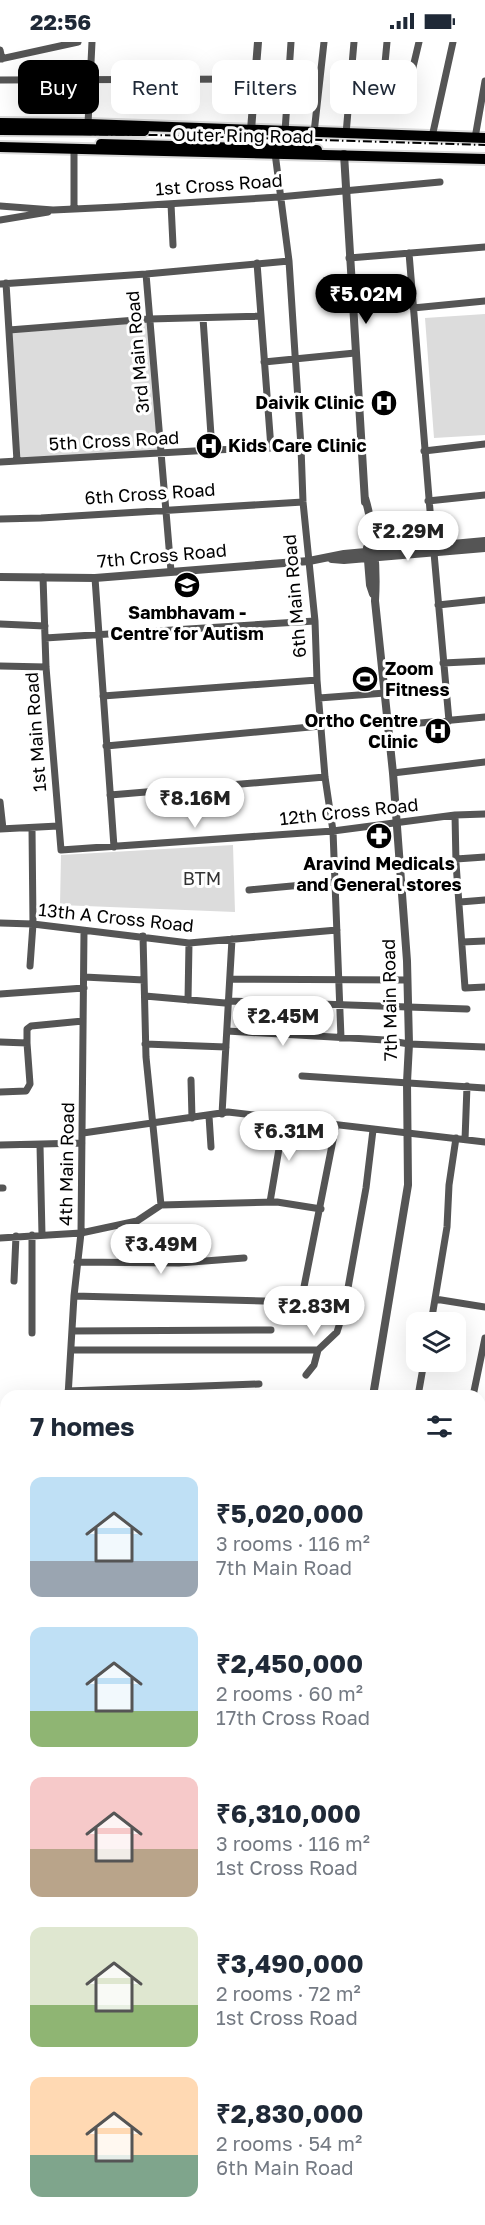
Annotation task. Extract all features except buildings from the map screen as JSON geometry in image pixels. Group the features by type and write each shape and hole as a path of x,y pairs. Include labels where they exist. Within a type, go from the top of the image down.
{"main road":[{"name":"Outer Ring Road","path":"0,123 88,124 482,139"},
{"path":"0,129 482,139"},
{"name":"Outer Ring Road","path":"0,145 74,149 485,157"},
{"path":"0,145 154,145 485,157"}],"street":[{"path":"0,50 1,59 44,46 78,42"},
{"path":"91,60 92,42"},
{"path":"257,60 258,42"},
{"path":"285,132 291,42"},
{"path":"314,133 324,42"},
{"path":"346,134 354,42"},
{"path":"385,60 387,42"},
{"path":"415,60 419,42"},
{"path":"432,137 453,42"},
{"path":"99,78 212,79"},
{"path":"0,80 18,80"},
{"path":"482,139 485,81"},
{"path":"88,114 88,124"},
{"path":"251,130 253,114"},
{"path":"74,149 74,209"},
{"name":"6th Main Road","path":"275,153 289,261 302,447 303,502 315,621 325,777 333,831 341,1038"},
{"name":"7th Main Road","path":"344,154 355,353 370,555 370,585 375,601 393,773 409,1006 408,1185 374,1390"},
{"name":"1st Cross Road","path":"0,206 53,210 171,204 279,197 440,182"},
{"path":"171,204 173,245"},
{"path":"0,220 37,215 53,210"},
{"path":"349,258 485,247"},
{"path":"409,253 428,501 449,721"},
{"path":"17,462 9,330 3,284 289,261"},
{"path":"257,263 271,448"},
{"name":"3rd Main Road","path":"146,274 171,571"},
{"path":"413,308 485,302"},
{"path":"9,330 149,320 261,316"},
{"path":"203,318 212,450"},
{"path":"264,362 355,353"},
{"path":"424,451 485,444"},
{"name":"5th Cross Road","path":"0,462 302,447"},
{"path":"428,501 485,495"},
{"name":"6th Cross Road","path":"0,519 41,519 166,509 303,502"},
{"name":"7th Cross Road","path":"433,550 485,541"},
{"name":"7th Cross Road","path":"0,577 95,578 433,550 485,548"},
{"name":"1st Main Road","path":"43,577 46,667 58,826"},
{"path":"95,578 114,848"},
{"path":"438,605 485,600"},
{"path":"45,638 315,621"},
{"path":"0,624 45,626"},
{"path":"443,663 485,660"},
{"path":"0,666 46,667"},
{"path":"103,696 317,680"},
{"path":"319,698 385,693"},
{"path":"388,726 485,717"},
{"path":"106,746 321,726"},
{"path":"393,773 485,762"},
{"path":"110,795 325,777"},
{"path":"0,802 1,829 58,826"},
{"name":"12th Cross Road","path":"58,826 61,850 333,831 455,815 485,814"},
{"path":"455,815 465,988 485,987"},
{"path":"30,966 33,924 32,828"},
{"path":"456,859 485,857"},
{"path":"249,890 335,882"},
{"path":"460,902 485,900"},
{"name":"13th A Cross Road","path":"0,923 33,924 189,943 337,930"},
{"name":"4th Main Road","path":"68,1390 74,1296 81,1233 84,931"},
{"path":"143,936 145,1044 151,1123 162,1205"},
{"path":"222,1114 232,939"},
{"path":"462,942 485,941"},
{"path":"188,1000 189,943"},
{"path":"84,977 144,980"},
{"path":"231,979 407,980"},
{"path":"0,994 84,988"},
{"path":"144,996 225,1003 230,1001 466,1009"},
{"path":"0,1092 29,1089 27,1029 31,1026 83,1021"},
{"path":"227,1031 485,1047"},
{"path":"0,1042 27,1043"},
{"path":"145,1044 226,1047"},
{"path":"302,1076 485,1088"},
{"path":"191,1080 192,1118"},
{"path":"465,1140 467,1086"},
{"path":"82,1133 228,1112 485,1142"},
{"path":"209,1116 211,1147"},
{"path":"270,1202 284,1119"},
{"path":"301,1302 336,1125"},
{"path":"306,1375 314,1365 318,1350 336,1332 344,1310 366,1188 373,1130"},
{"path":"433,1312 447,1227 449,1185 456,1138"},
{"path":"0,1145 82,1143"},
{"path":"40,1144 42,1234"},
{"path":"0,1238 81,1233 137,1221 162,1205 270,1202 321,1209"},
{"path":"32,1235 32,1333"},
{"path":"14,1281 16,1236"},
{"path":"77,1262 179,1263 244,1258"},
{"path":"74,1296 301,1302 344,1310"},
{"path":"435,1299 485,1307"},
{"path":"72,1330 271,1330"},
{"path":"474,1390 485,1338"},
{"path":"70,1350 318,1350"},
{"path":"419,1390 422,1372"},
{"path":"144,1390 259,1384"}],"green space":[{"path":"485,314 485,435 434,438 425,318"},
{"path":"149,319 162,454 17,461 9,330"},
{"name":"BTM","path":"233,845 235,912 60,905 61,855"}],"railway":[{"path":"0,133 156,135 485,145"}],"place":[{"name":"Daivik Clinic","path":"384,403"},
{"name":"Kids Care Clinic","path":"209,446"},
{"name":"Sambhavam - Centre for Autism","path":"187,585"},
{"name":"Zoom Fitness","path":"365,679"},
{"name":"Ortho Centre Clinic","path":"438,731"},
{"name":"Aravind Medicals and General stores","path":"379,836"}]}
